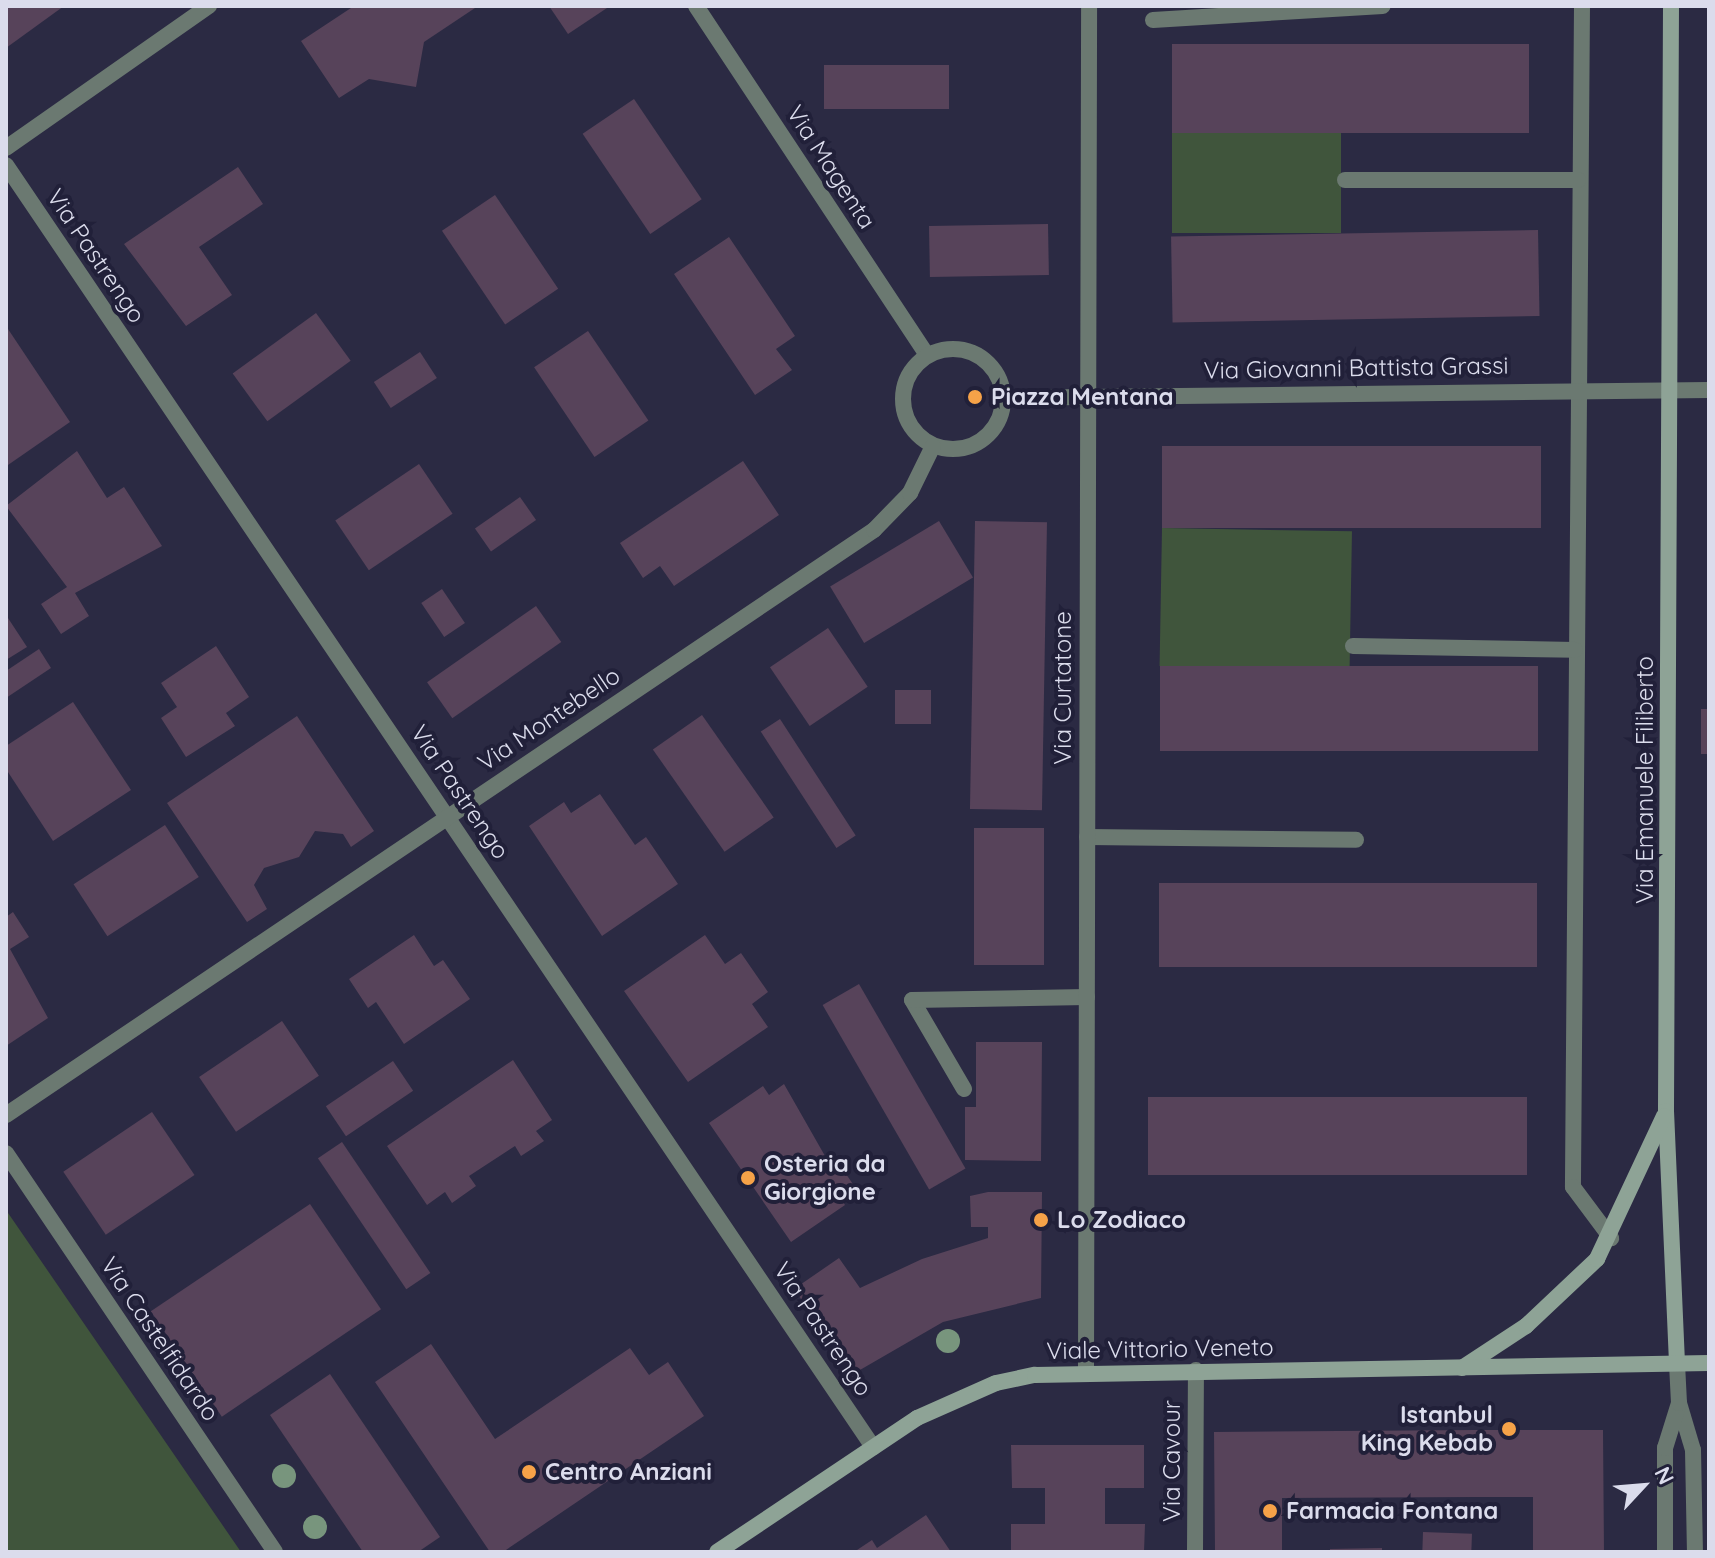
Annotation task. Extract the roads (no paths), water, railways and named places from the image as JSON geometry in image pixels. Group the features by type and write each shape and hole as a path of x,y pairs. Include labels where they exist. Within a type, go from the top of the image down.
{"main road":[{"name":"Via Emanuele Filiberto","path":"1671,6 1672,389 1666,1111 1677,1363"},
{"path":"1461,1368 1526,1326 1582,1276 1611,1238 1666,1111"},
{"name":"Viale Vittorio Veneto","path":"717,1552 917,1418 996,1383 1086,1370 1709,1363"}],"street":[{"path":"6,148 209,6"},
{"name":"Via Magenta","path":"696,6 927,355"},
{"name":"Via Curtatone","path":"1086,1370 1089,6"},
{"path":"1153,20 1383,6"},
{"path":"1582,6 1578,180 1573,1187 1611,1238"},
{"name":"Via Pastrengo","path":"6,165 873,1447"},
{"path":"1345,180 1578,180"},
{"path":"970,351 1000,380 1004,398 996,426 984,439 951,450 933,446 914,432 902,399 905,381 927,355 970,351"},
{"name":"Via Giovanni Battista Grassi","path":"1004,398 1709,390"},
{"name":"Via Montebello","path":"6,1115 874,530 910,493 933,446"},
{"path":"1353,646 1575,650"},
{"path":"1087,837 1356,840"},
{"path":"964,1089 912,1000 1087,997"},
{"name":"Via Castelfidardo","path":"6,1153 275,1552"},
{"name":"Via Emanuele Filiberto","path":"1665,1552 1665,1448 1679,1403 1677,1363"},
{"name":"Via Cavour","path":"1195,1552 1196,1370"},
{"path":"1679,1403 1693,1450 1695,1552"}],"place":[{"name":"Piazza Mentana","path":"975,397"},
{"name":"Osteria da Giorgione","path":"748,1178"},
{"name":"Lo Zodiaco","path":"1041,1220"},
{"name":"Istanbul King Kebab","path":"1509,1429"},
{"name":"Centro Anziani","path":"529,1472"},
{"name":"Farmacia Fontana","path":"1270,1511"}]}
